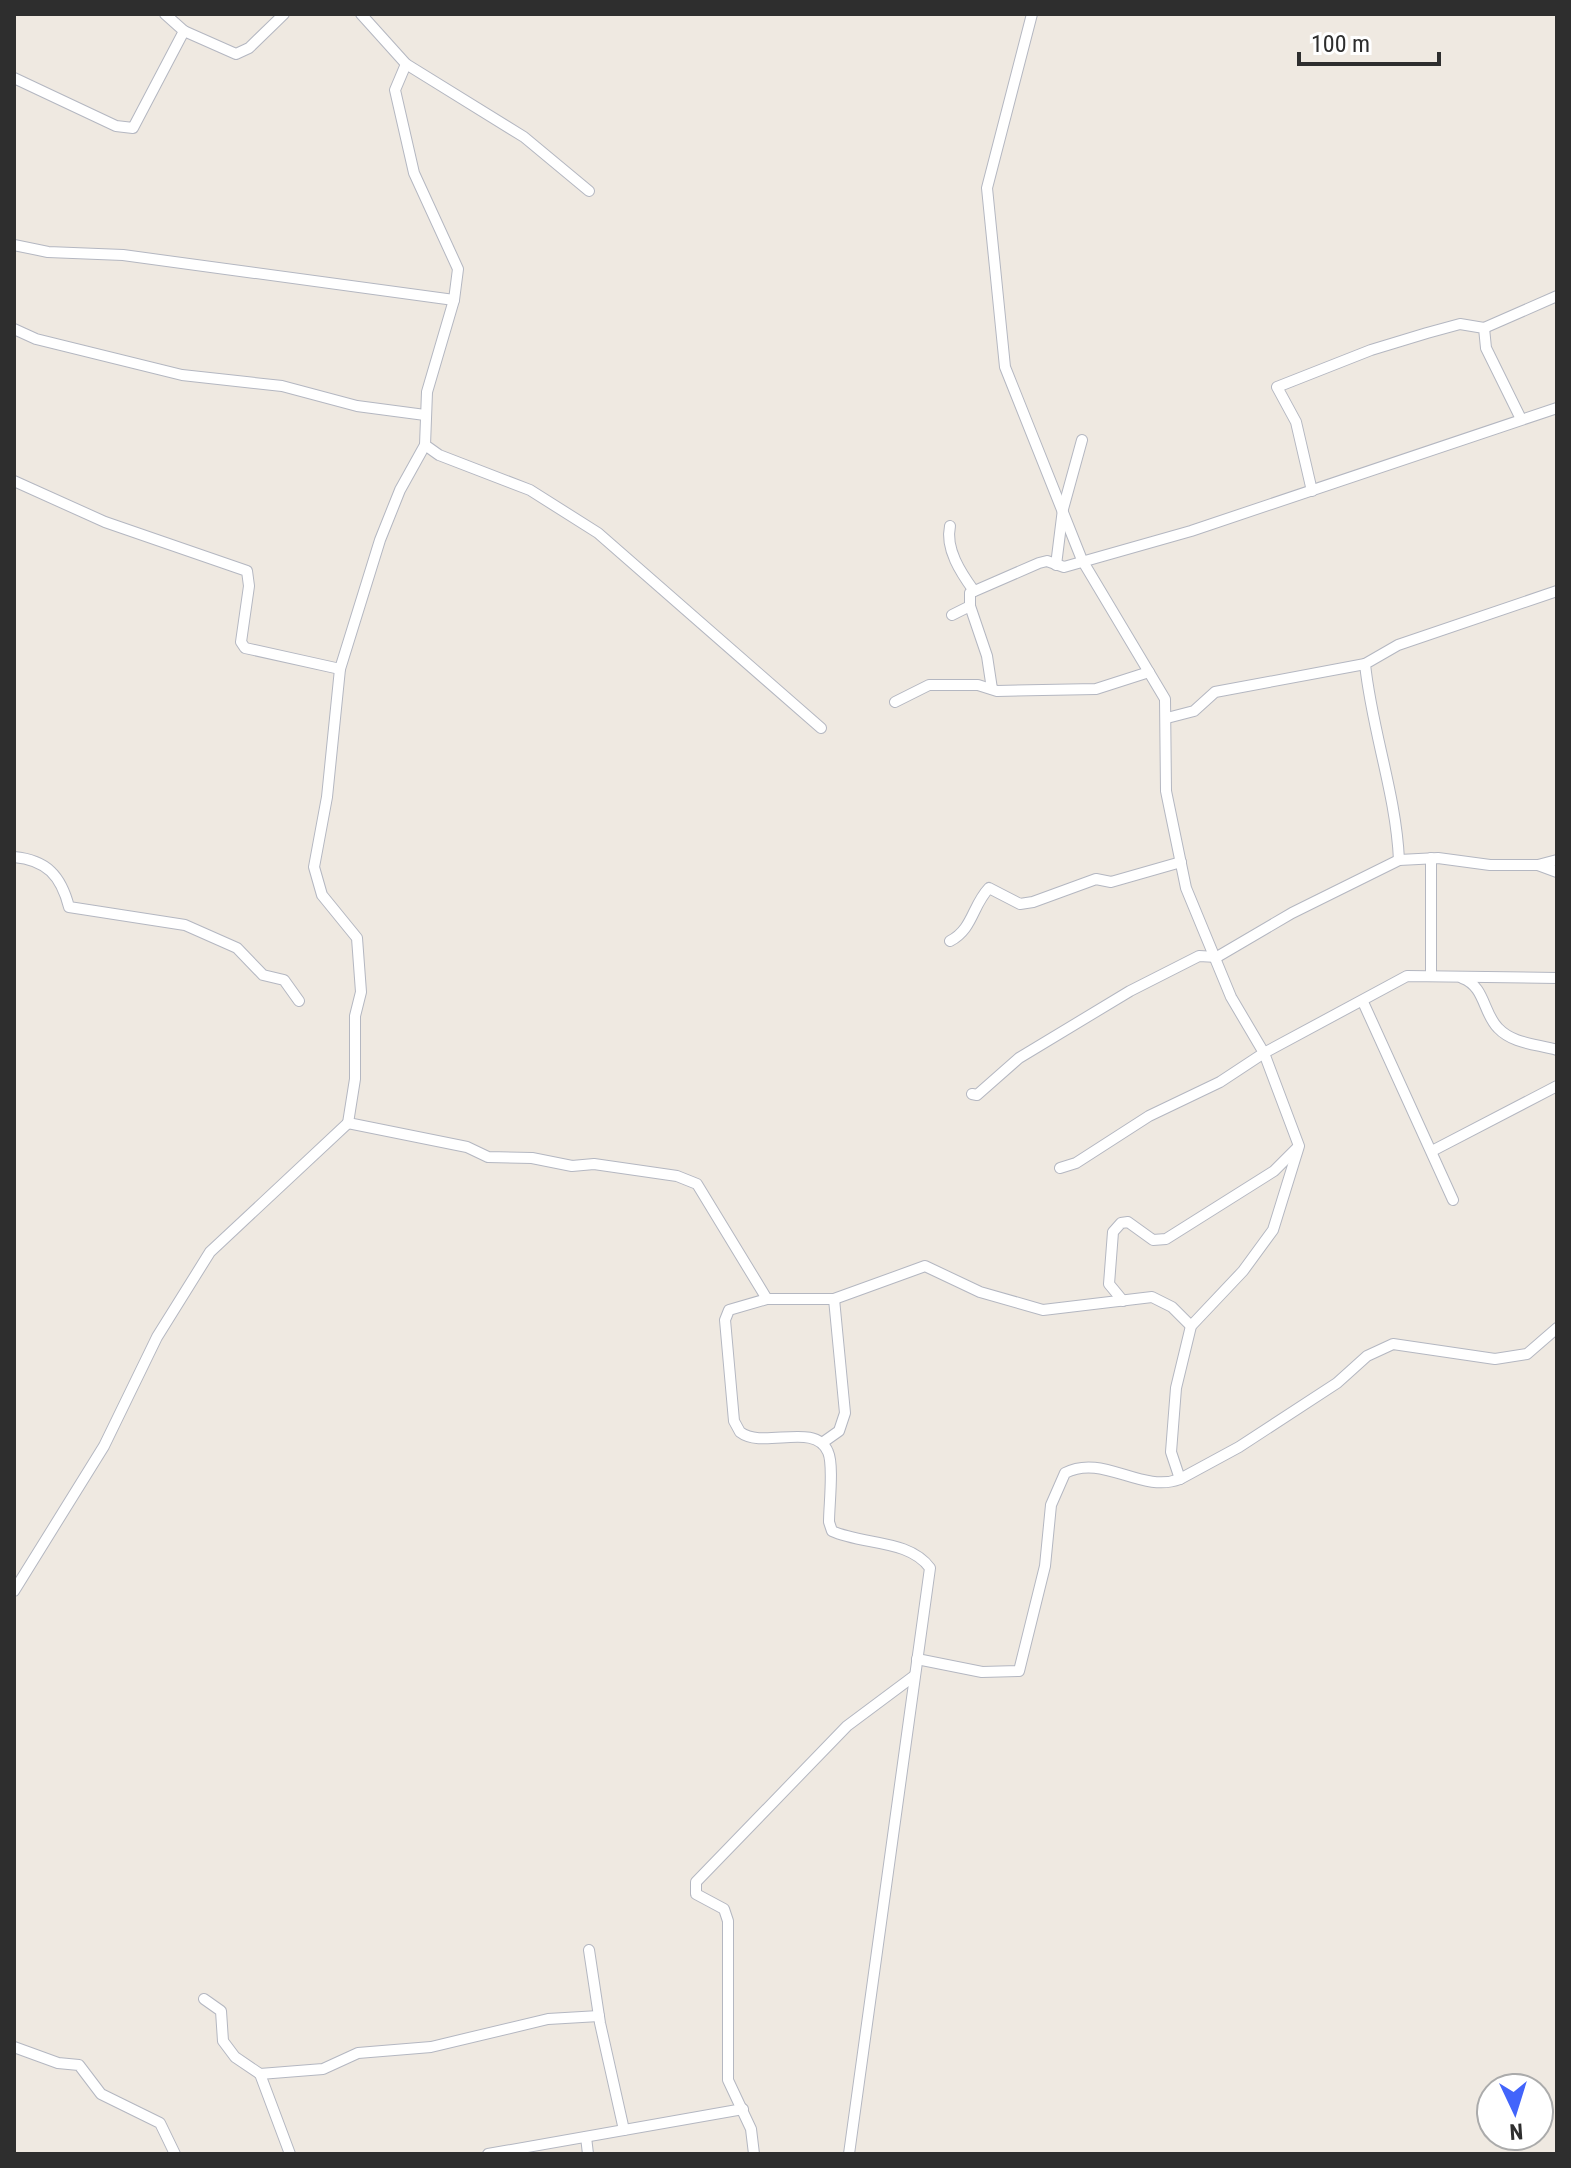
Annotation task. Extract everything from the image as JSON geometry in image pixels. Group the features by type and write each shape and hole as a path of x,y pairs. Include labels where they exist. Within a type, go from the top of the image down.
{"street":[{"path":"165,14 184,31 236,54 249,48 284,14"},
{"path":"361,14 406,64 524,137 589,191"},
{"path":"1032,14 987,188 1005,367 1082,560 1165,699 1166,791 1186,888 1231,997 1264,1053 1299,1146 1273,1230 1243,1271 1191,1326 1176,1388 1171,1452 1180,1479"},
{"path":"14,78 116,126 133,128 184,31"},
{"path":"14,1591 104,1446 157,1337 210,1252 348,1123 355,1079 355,1016 361,992 357,938 322,895 314,867 327,797 340,669 380,540 400,490 425,445 427,392 454,300 458,269 414,173 395,90 406,64"},
{"path":"14,245 48,252 123,255 454,300"},
{"path":"1312,491 1296,422 1277,387 1371,350 1438,330 1460,324 1484,328 1557,296"},
{"path":"1484,328 1486,348 1521,419"},
{"path":"14,329 36,339 182,375 282,386 357,406 425,415"},
{"path":"992,689 987,656 970,606 970,593 974,591 1039,563 1064,567 1191,531 1557,408"},
{"path":"1056,565 1063,509 1082,440"},
{"path":"425,445 439,455 530,490 598,533 821,728"},
{"path":"14,481 105,522 247,571 250,577 241,642 245,648 340,669"},
{"path":"950,526 948,535 953,555 974,591"},
{"path":"1167,718 1194,711 1215,692 1365,664 1398,645 1557,591"},
{"path":"952,615 970,606"},
{"path":"1365,664 1388,793 1397,818 1399,860"},
{"path":"895,702 929,685 943,688 978,685 992,689 1096,689 1149,672"},
{"path":"14,857 38,859 63,883 69,907 185,925 237,948 263,975 284,980 299,1001"},
{"path":"1431,858 1431,974"},
{"path":"972,1094 977,1095 1019,1058 1049,1038 1130,991 1199,956 1217,957 1292,913 1399,860 1431,858 1490,865 1538,865 1557,860"},
{"path":"950,941 968,927 981,897 989,888 1020,904 1096,879 1111,882 1181,862"},
{"path":"1538,865 1557,872"},
{"path":"1452,975 1471,981 1488,1006 1496,1027 1513,1039 1557,1050"},
{"path":"1060,1168 1076,1163 1149,1116 1220,1082 1264,1053 1407,976 1557,978"},
{"path":"1363,1002 1453,1200"},
{"path":"1432,1151 1557,1086"},
{"path":"348,1123 467,1147 488,1157 532,1158 572,1166 594,1164 677,1176 697,1184 767,1299"},
{"path":"1123,1301 1109,1284 1113,1232 1117,1226 1128,1222 1153,1240 1166,1239 1274,1171 1299,1146"},
{"path":"849,2154 892,1836 905,1769 914,1676 930,1568 922,1558 905,1550 832,1531 830,1455 822,1443 810,1438 746,1436 734,1421 725,1320 729,1310 767,1299 834,1299 925,1266 980,1292 1043,1310 1152,1297 1164,1302 1191,1326"},
{"path":"822,1443 839,1431 845,1413 834,1299"},
{"path":"917,1659 982,1672 1019,1671 1045,1566 1051,1505 1065,1473 1095,1466 1146,1481 1180,1479 1239,1447 1337,1383 1367,1356 1393,1344 1478,1353 1495,1359 1527,1354 1557,1328"},
{"path":"754,2154 751,2129 728,2080 728,1921 724,1909 696,1894 696,1882 847,1726 914,1676"},
{"path":"589,1950 599,2016 624,2130"},
{"path":"204,1999 221,2011 219,2025 229,2049 260,2074 290,2154"},
{"path":"260,2074 323,2069 358,2053 431,2047 548,2019 599,2016"},
{"path":"14,2047 58,2063 79,2065 101,2094 160,2123 175,2154"},
{"path":"488,2154 743,2109"},
{"path":"586,2137 588,2154"}]}
